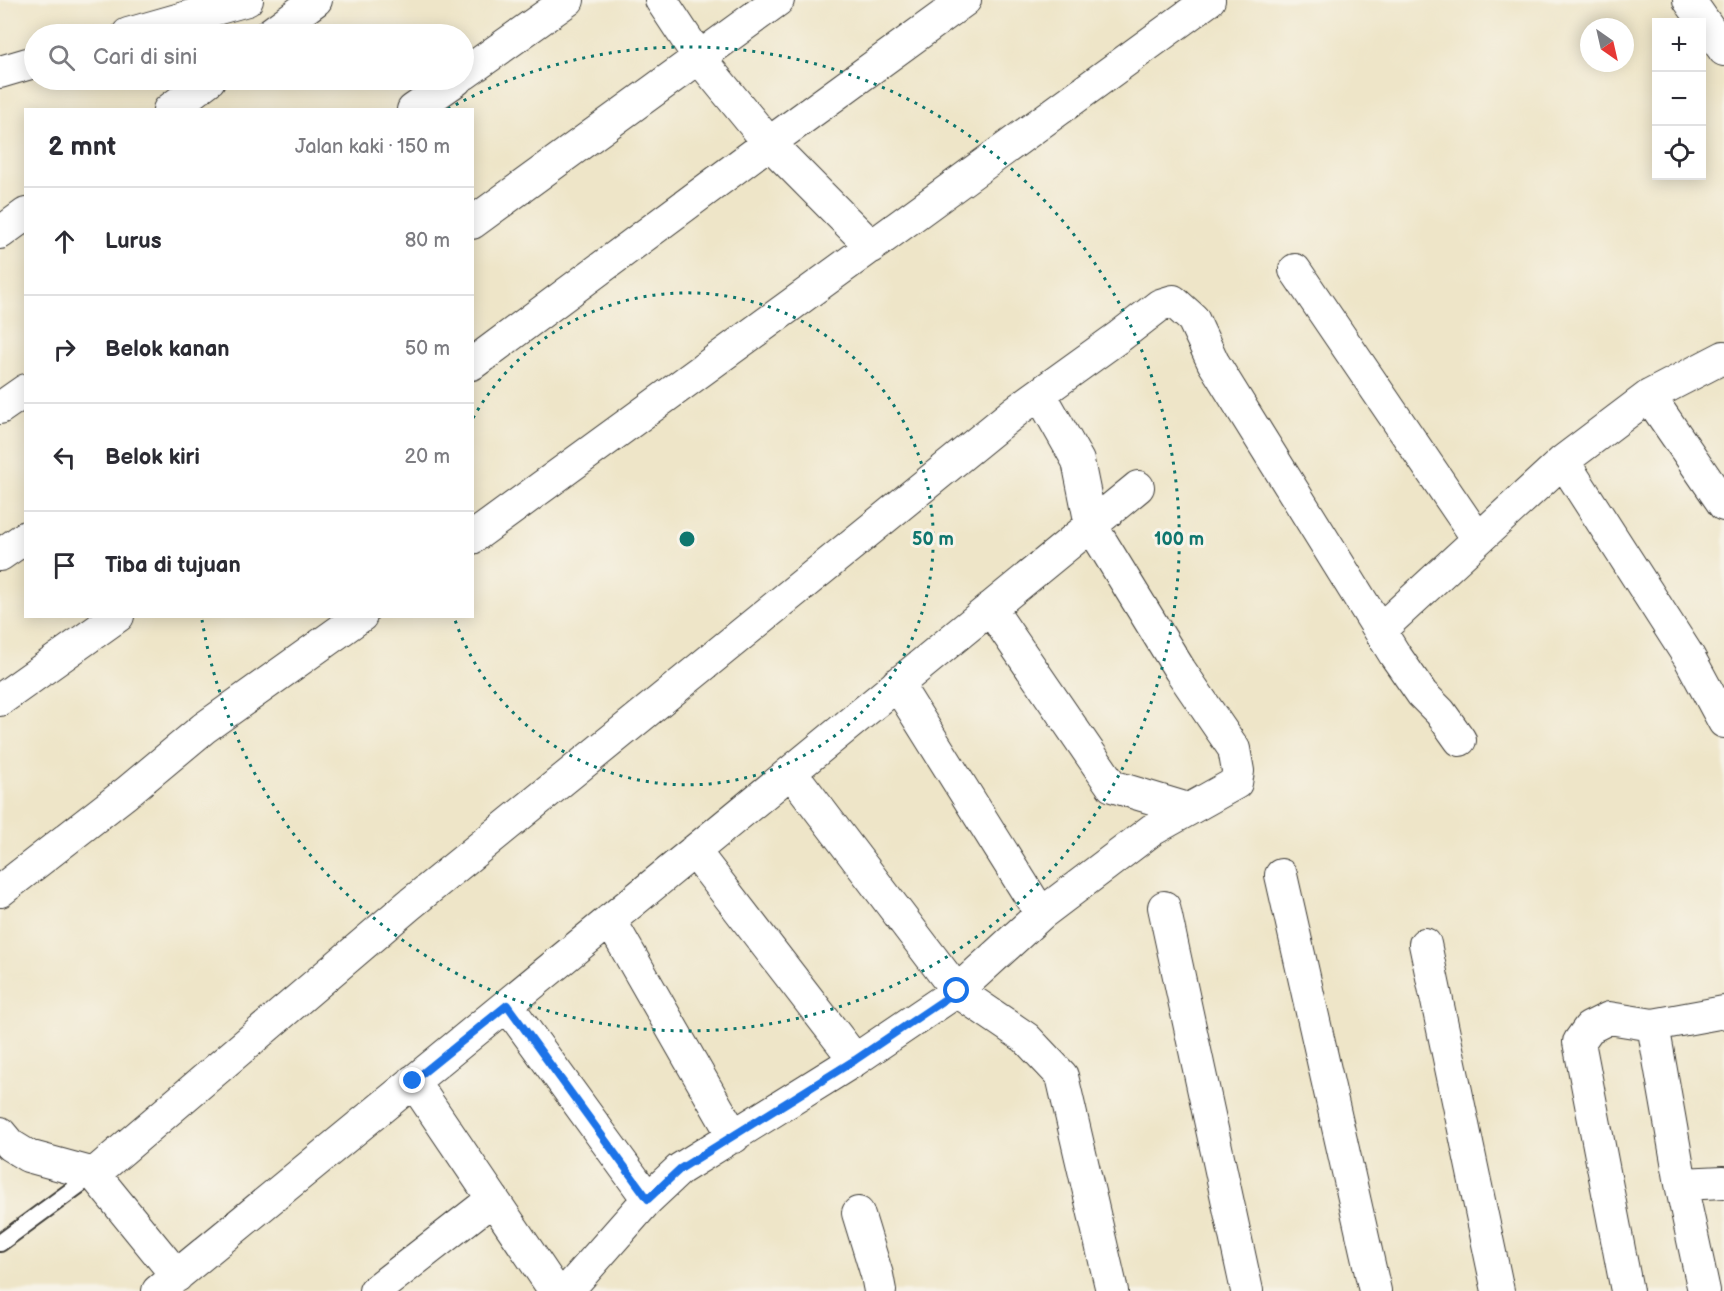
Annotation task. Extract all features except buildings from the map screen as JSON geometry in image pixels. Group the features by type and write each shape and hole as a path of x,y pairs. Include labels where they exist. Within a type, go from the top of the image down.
{"street":[{"path":"163,24 247,0"},
{"path":"252,0 265,24"},
{"path":"284,24 316,0"},
{"path":"474,67 568,0"},
{"path":"661,0 700,59 768,143 872,247"},
{"path":"474,222 778,0"},
{"path":"474,363 768,143 965,0"},
{"path":"477,526 872,247 1209,0"},
{"path":"1689,0 1722,43"},
{"path":"0,72 24,65"},
{"path":"172,108 196,90"},
{"path":"416,108 442,90"},
{"path":"0,233 24,215"},
{"path":"1295,270 1478,539"},
{"path":"94,1174 408,905 1006,418 1120,336 1160,304 1173,301 1193,319 1214,362 1380,630 1422,694 1440,712 1460,740"},
{"path":"1380,630 1563,460 1648,396 1724,357"},
{"path":"0,408 24,391"},
{"path":"567,1291 648,1199 680,1169 855,1060 957,991 1041,914 1152,830 1236,783 1238,771 1234,749 1180,670 1091,525 1078,461 1040,394"},
{"path":"1648,396 1724,505"},
{"path":"1563,460 1689,657 1724,722"},
{"path":"0,1133 10,1145 28,1156 94,1174 167,1283 1138,487"},
{"path":"0,555 24,538"},
{"path":"990,608 1112,786 1188,809"},
{"path":"0,700 115,618"},
{"path":"0,891 126,793 204,728 358,618"},
{"path":"897,684 1041,914"},
{"path":"791,772 957,991 1026,1038 1062,1076 1112,1291"},
{"path":"694,851 855,1060"},
{"path":"1281,875 1375,1291"},
{"path":"1164,907 1247,1291"},
{"path":"610,920 734,1137"},
{"path":"1425,944 1498,1291"},
{"path":"507,1005 648,1199"},
{"path":"1627,1291 1580,1042 1589,1028 1609,1018 1653,1025 1724,1012"},
{"path":"1653,1025 1681,1184 1704,1291"},
{"path":"413,1081 555,1291"},
{"path":"1681,1184 1724,1182"},
{"path":"375,1291 494,1199"},
{"path":"858,1213 878,1275 880,1291"}],"lane":[{"path":"0,1243 94,1174"}],"route":[{"path":"413,1081 507,1005 648,1199 680,1169 855,1060 957,991"}]}
